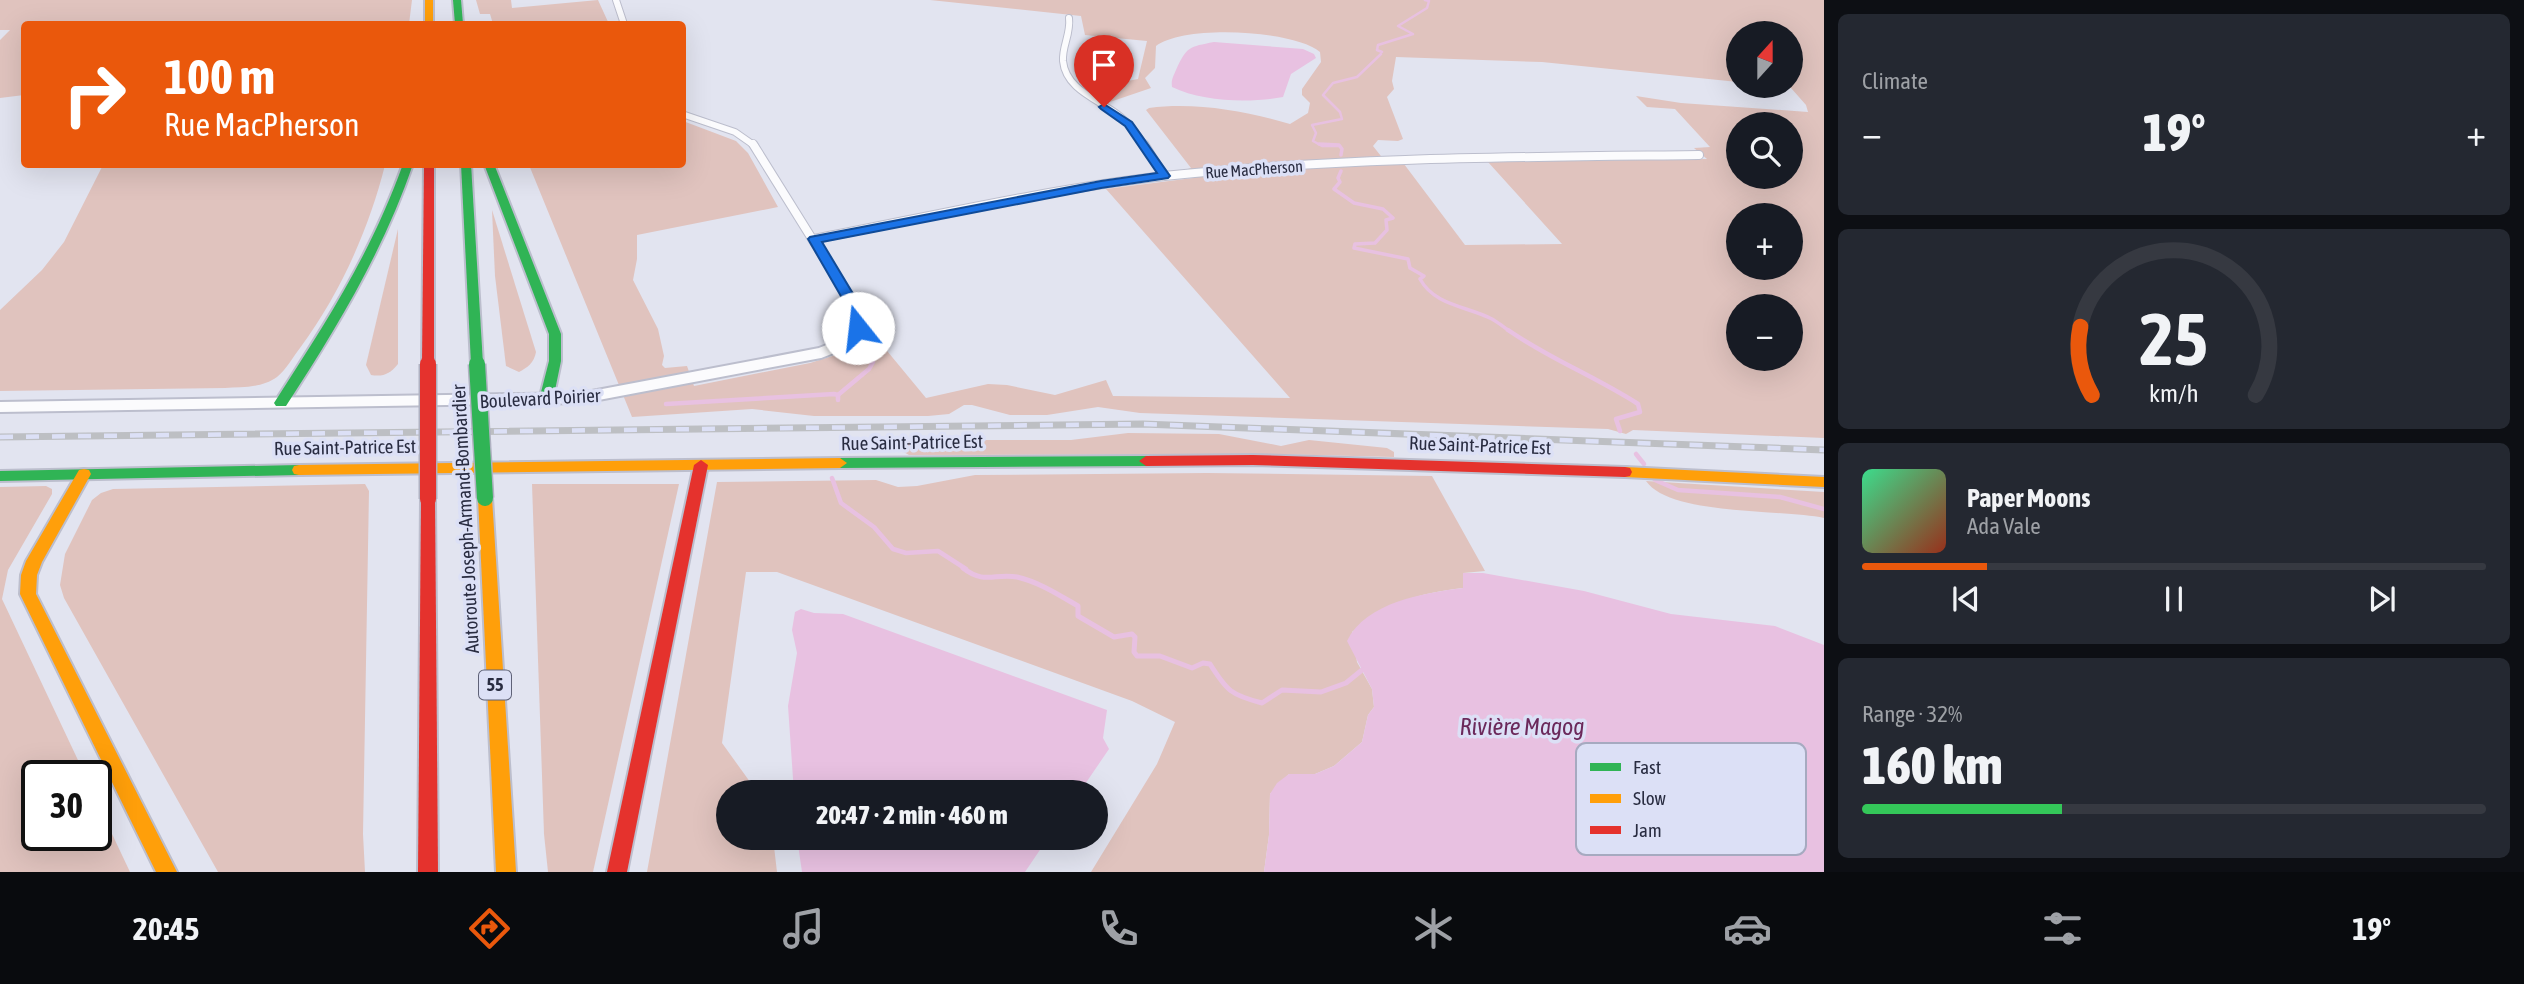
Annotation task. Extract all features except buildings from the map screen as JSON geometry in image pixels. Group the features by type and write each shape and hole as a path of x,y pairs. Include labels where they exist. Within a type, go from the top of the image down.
{"main road":[{"path":"429,0 429,21"},
{"path":"457,0 459,21"},
{"path":"281,404 369,264 396,204 407,168"},
{"name":"Autoroute Joseph-Armand-Bombardier","path":"428,872 429,168"},
{"name":"Autoroute Joseph-Armand-Bombardier","path":"466,168 506,872"},
{"path":"491,168 555,334 555,361 545,400"},
{"name":"Rue Saint-Patrice Est","path":"0,476 1253,460 1506,467 1824,482"},
{"path":"617,872 701,466"},
{"path":"85,474 34,561 29,575 28,594 166,872"}],"street":[{"path":"616,0 623,21"},
{"path":"1069,18 1071,36 1063,60 1069,78 1085,95 1129,124 1164,176"},
{"name":"Boulevard Poirier","path":"0,407 545,400 607,395 820,354 844,344 855,334 860,317 753,144 732,130 686,115"},
{"name":"Rue MacPherson","path":"814,239 1101,184 1164,176 1392,160 1699,155"}],"shaded area":[{"path":"0,0 412,0 409,21 21,21 21,95 0,98 0,40 10,30 0,30"},
{"path":"476,0 511,0 512,8 598,0 608,21 492,21 490,14 480,14"},
{"path":"930,0 1824,0 1824,438 1633,430 1626,434 1608,429 1140,413 1098,407 1047,415 1010,415 964,405 949,414 928,416 814,416 752,409 632,417 530,168 686,168 686,122 736,141 748,153 778,207 637,235 637,259 633,280 658,329 664,356 662,365 665,368 687,366 694,386 810,363 874,343 883,346 926,398 988,384 1055,395 1106,380 1113,396 1290,398 1106,189 1193,178 1185,170 1191,168 1146,110 1149,108 1185,106 1220,109 1290,124 1308,113 1310,103 1302,95 1302,89 1321,62 1320,52 1288,39 1265,35 1214,32 1190,35 1170,39 1156,46 1155,68 1145,78 1151,88 1107,103 1090,88 1138,79 1147,41 1085,35 1081,16","holes":["1726,21 1803,21 1803,98 1800,98 1808,112 1681,103 1636,96 1647,107 1675,109 1710,147 1694,148 1707,159 1488,162 1562,244 1465,245 1404,164 1388,165 1373,146 1378,140 1403,139 1387,97 1394,89 1392,81 1396,57 1542,62 1726,81"]},
{"path":"101,168 384,168 362,237 328,306 280,374 265,383 225,388 0,391 0,310 42,270 64,242"},
{"path":"492,210 536,352 530,364 519,372 506,366 495,276"},
{"path":"398,229 398,364 386,374 371,375 366,365"},
{"path":"1128,433 1219,434 1281,446 1309,440 1387,448 1394,452 1394,457 1274,454 909,455 900,450 898,443 903,440 1071,440"},
{"path":"1207,473 1432,476 1485,571 1463,573 1463,588 1404,601 1378,614 1352,632 1357,662 1372,689 1374,707 1368,715 1362,742 1334,766 1315,774 1289,774 1270,794 1269,835 1264,872 1091,872 1104,850 1108,850 1108,844 1157,764 1175,722 1132,701 777,572 746,572 722,743 749,780 716,780 716,850 774,850 777,872 647,872 717,482 876,480 898,487 975,475"},
{"path":"1646,481 1824,492 1824,518 1702,506 1659,492"},
{"path":"365,484 369,491 363,834 365,872 218,872 64,598 60,585 65,554 92,500 113,489"},
{"path":"532,484 679,484 593,872 548,872 544,834"},
{"path":"46,486 52,489 52,494 8,570 2,599 78,760 21,760 21,851 112,851 112,834 130,872 0,872 0,487"}],"water":[{"path":"1214,42 1303,49 1314,54 1316,58 1291,74 1283,97 1227,100 1198,96 1172,87 1173,77 1186,52"},
{"name":"Rivière Magog","path":"1463,573 1483,573 1584,591 1671,614 1775,626 1824,645 1824,872 1264,872 1269,835 1270,794 1277,783 1289,774 1315,774 1334,766 1362,742 1368,715 1374,707 1372,689 1347,641 1356,628 1382,608 1398,602 1463,588"},
{"path":"801,609 814,613 843,614 1107,710 1103,738 1109,749 1088,780 793,780 788,706 797,653 792,630 795,612"},
{"path":"799,850 1040,850 1025,872 802,872"}],"waterway":[{"path":"1382,52 1377,50 1378,45 1413,34 1398,26 1427,8 1429,1 1425,0"},
{"path":"1340,146 1322,146 1313,141 1316,133 1312,125 1342,119 1340,112 1323,95 1333,83 1357,77 1381,54"},
{"path":"1319,144 1340,146"},
{"path":"1340,146 1341,155"},
{"path":"1341,171 1338,178 1340,182 1334,189 1354,203 1383,209 1393,218 1386,220 1387,230 1375,243 1355,244 1354,248 1408,259 1410,268 1424,276 1420,279 1434,295 1492,319 1509,331"},
{"path":"1509,331 1638,404 1640,412 1616,419 1620,431"},
{"path":"838,395 869,369 873,362 870,354"},
{"path":"666,404 838,395"},
{"path":"838,395 838,400"},
{"path":"1636,454 1644,464"},
{"path":"832,478 841,503 874,527 893,549 906,553 938,551 966,569"},
{"path":"1655,480 1678,490 1780,497 1824,509"},
{"path":"963,568 977,576 1017,577 1041,585 1078,606 1078,616 1114,637 1132,634 1135,637 1134,652 1137,656 1160,656 1192,668 1203,663 1210,664 1231,691 1262,703 1282,690 1321,692 1346,683 1362,670"}],"railway":[{"path":"0,437 1143,424 1824,450"}],"traffic: fast":[{"path":"457,0 459,21"},
{"path":"281,403 353,288 384,228 407,168"},
{"path":"466,168 477,364"},
{"path":"491,168 555,334 555,361 546,400"},
{"path":"477,364 485,498"},
{"path":"840,463 1146,461"},
{"path":"0,476 299,470"}],"traffic: slow":[{"path":"429,0 429,21"},
{"path":"299,470 840,463"},
{"path":"1625,472 1824,482"},
{"path":"84,474 34,561 29,575 28,594 167,872"},
{"path":"485,498 506,872"}],"traffic: jam":[{"path":"428,364 429,168"},
{"path":"428,364 428,499"},
{"path":"1146,461 1253,460 1625,472"},
{"path":"617,872 701,465"},
{"path":"428,499 428,872"}],"route":[{"path":"858,328 860,317 814,239 1101,184 1164,176 1129,124 1104,107"}]}
